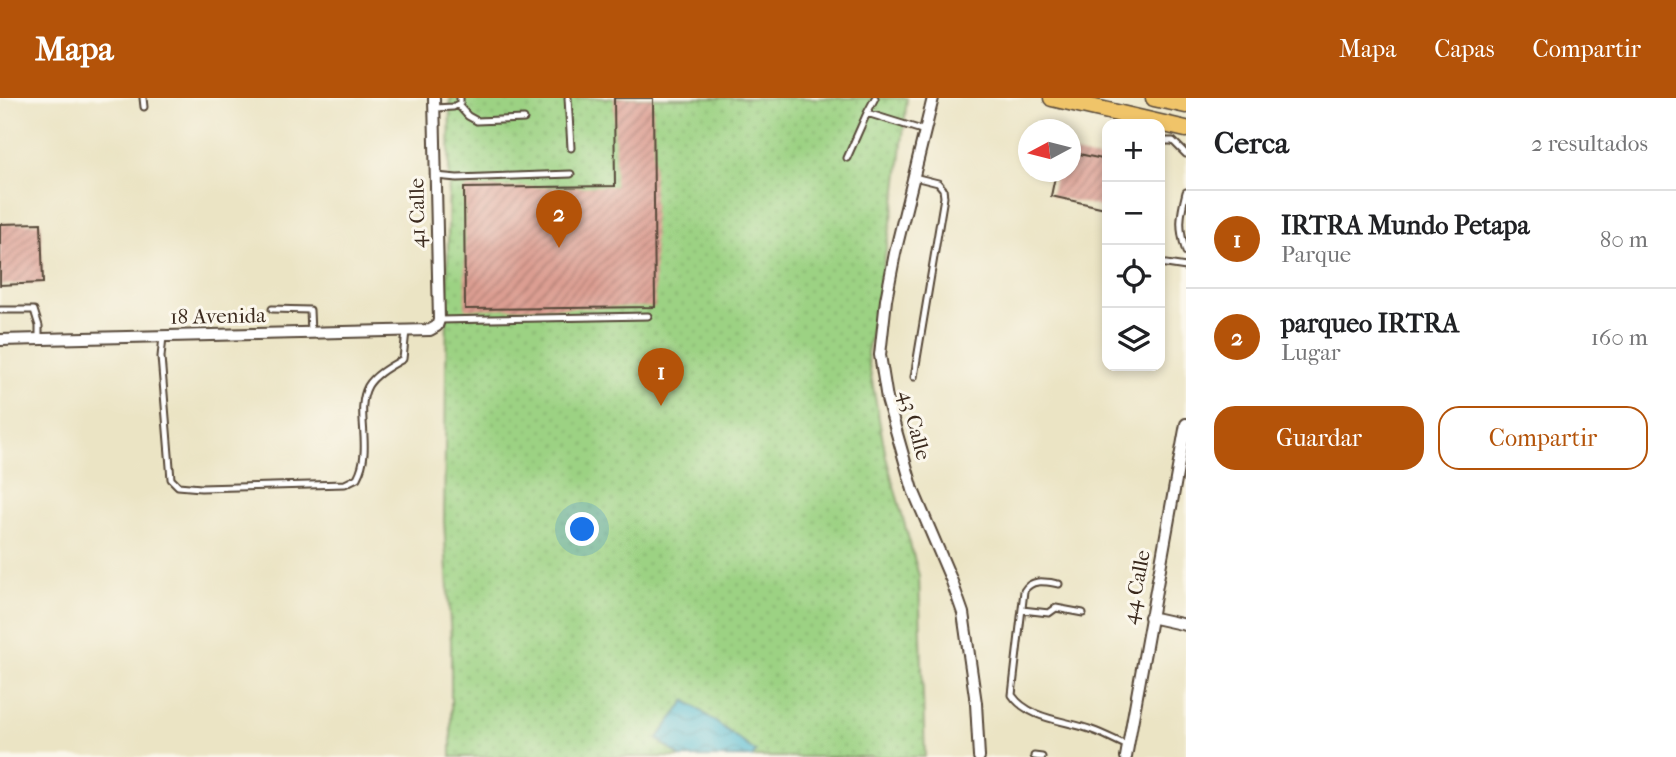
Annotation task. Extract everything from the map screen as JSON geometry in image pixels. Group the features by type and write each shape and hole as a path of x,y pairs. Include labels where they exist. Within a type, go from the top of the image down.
{"main road":[{"path":"1052,98 1124,119"},
{"path":"1154,98 1186,105"},
{"path":"1165,126 1186,129"}],"street":[{"name":"43 Calle","path":"933,98 895,253 880,345 881,365 887,399 913,490 963,613 976,703 979,757"},
{"name":"41 Calle","path":"434,103 438,323"},
{"name":"18 Avenida","path":"0,340 406,331 430,330 438,323"},
{"name":"44 Calle","path":"1127,752 1150,617 1182,471 1186,424"},
{"path":"1150,617 1186,625"}],"lane":[{"path":"144,98 144,107"},
{"path":"568,98 571,148"},
{"path":"847,158 875,98"},
{"path":"434,103 459,101 468,116 477,121 524,119"},
{"path":"867,113 925,131"},
{"path":"1165,141 1173,141 1186,155"},
{"path":"436,176 457,178 571,174"},
{"path":"914,177 938,183 943,189 944,197 914,377"},
{"path":"1186,192 1180,232 1186,252"},
{"path":"1165,264 1186,267"},
{"path":"272,309 308,309 311,312 311,333"},
{"path":"0,310 34,310 39,326 39,340"},
{"path":"438,323 648,316"},
{"path":"163,336 161,357 171,479 178,486 201,488 345,484 357,478 365,457 363,407 368,387 378,375 402,359 406,331"},
{"path":"1059,584 1038,581 1027,585 1024,591 1012,695 1018,704 1029,711 1093,730 1127,752"},
{"path":"1022,610 1049,613 1056,608 1083,612"},
{"path":"1034,756 1042,757"}],"green space":[{"path":"450,98 907,98 897,190 867,354 886,457 919,576 925,757 451,757 451,641 444,521"}],"water":[{"path":"686,700 756,752 752,757 681,757 657,739"}],"building":[{"path":"614,98 653,98 655,307 465,309 464,188 615,186"},
{"path":"1081,154 1102,159 1102,207 1051,196 1054,182 1081,182"},
{"path":"41,223 43,283 0,285 0,224"}],"place":[{"name":"parqueo IRTRA","path":"559,248"},
{"name":"IRTRA Mundo Petapa","path":"661,406"}]}
